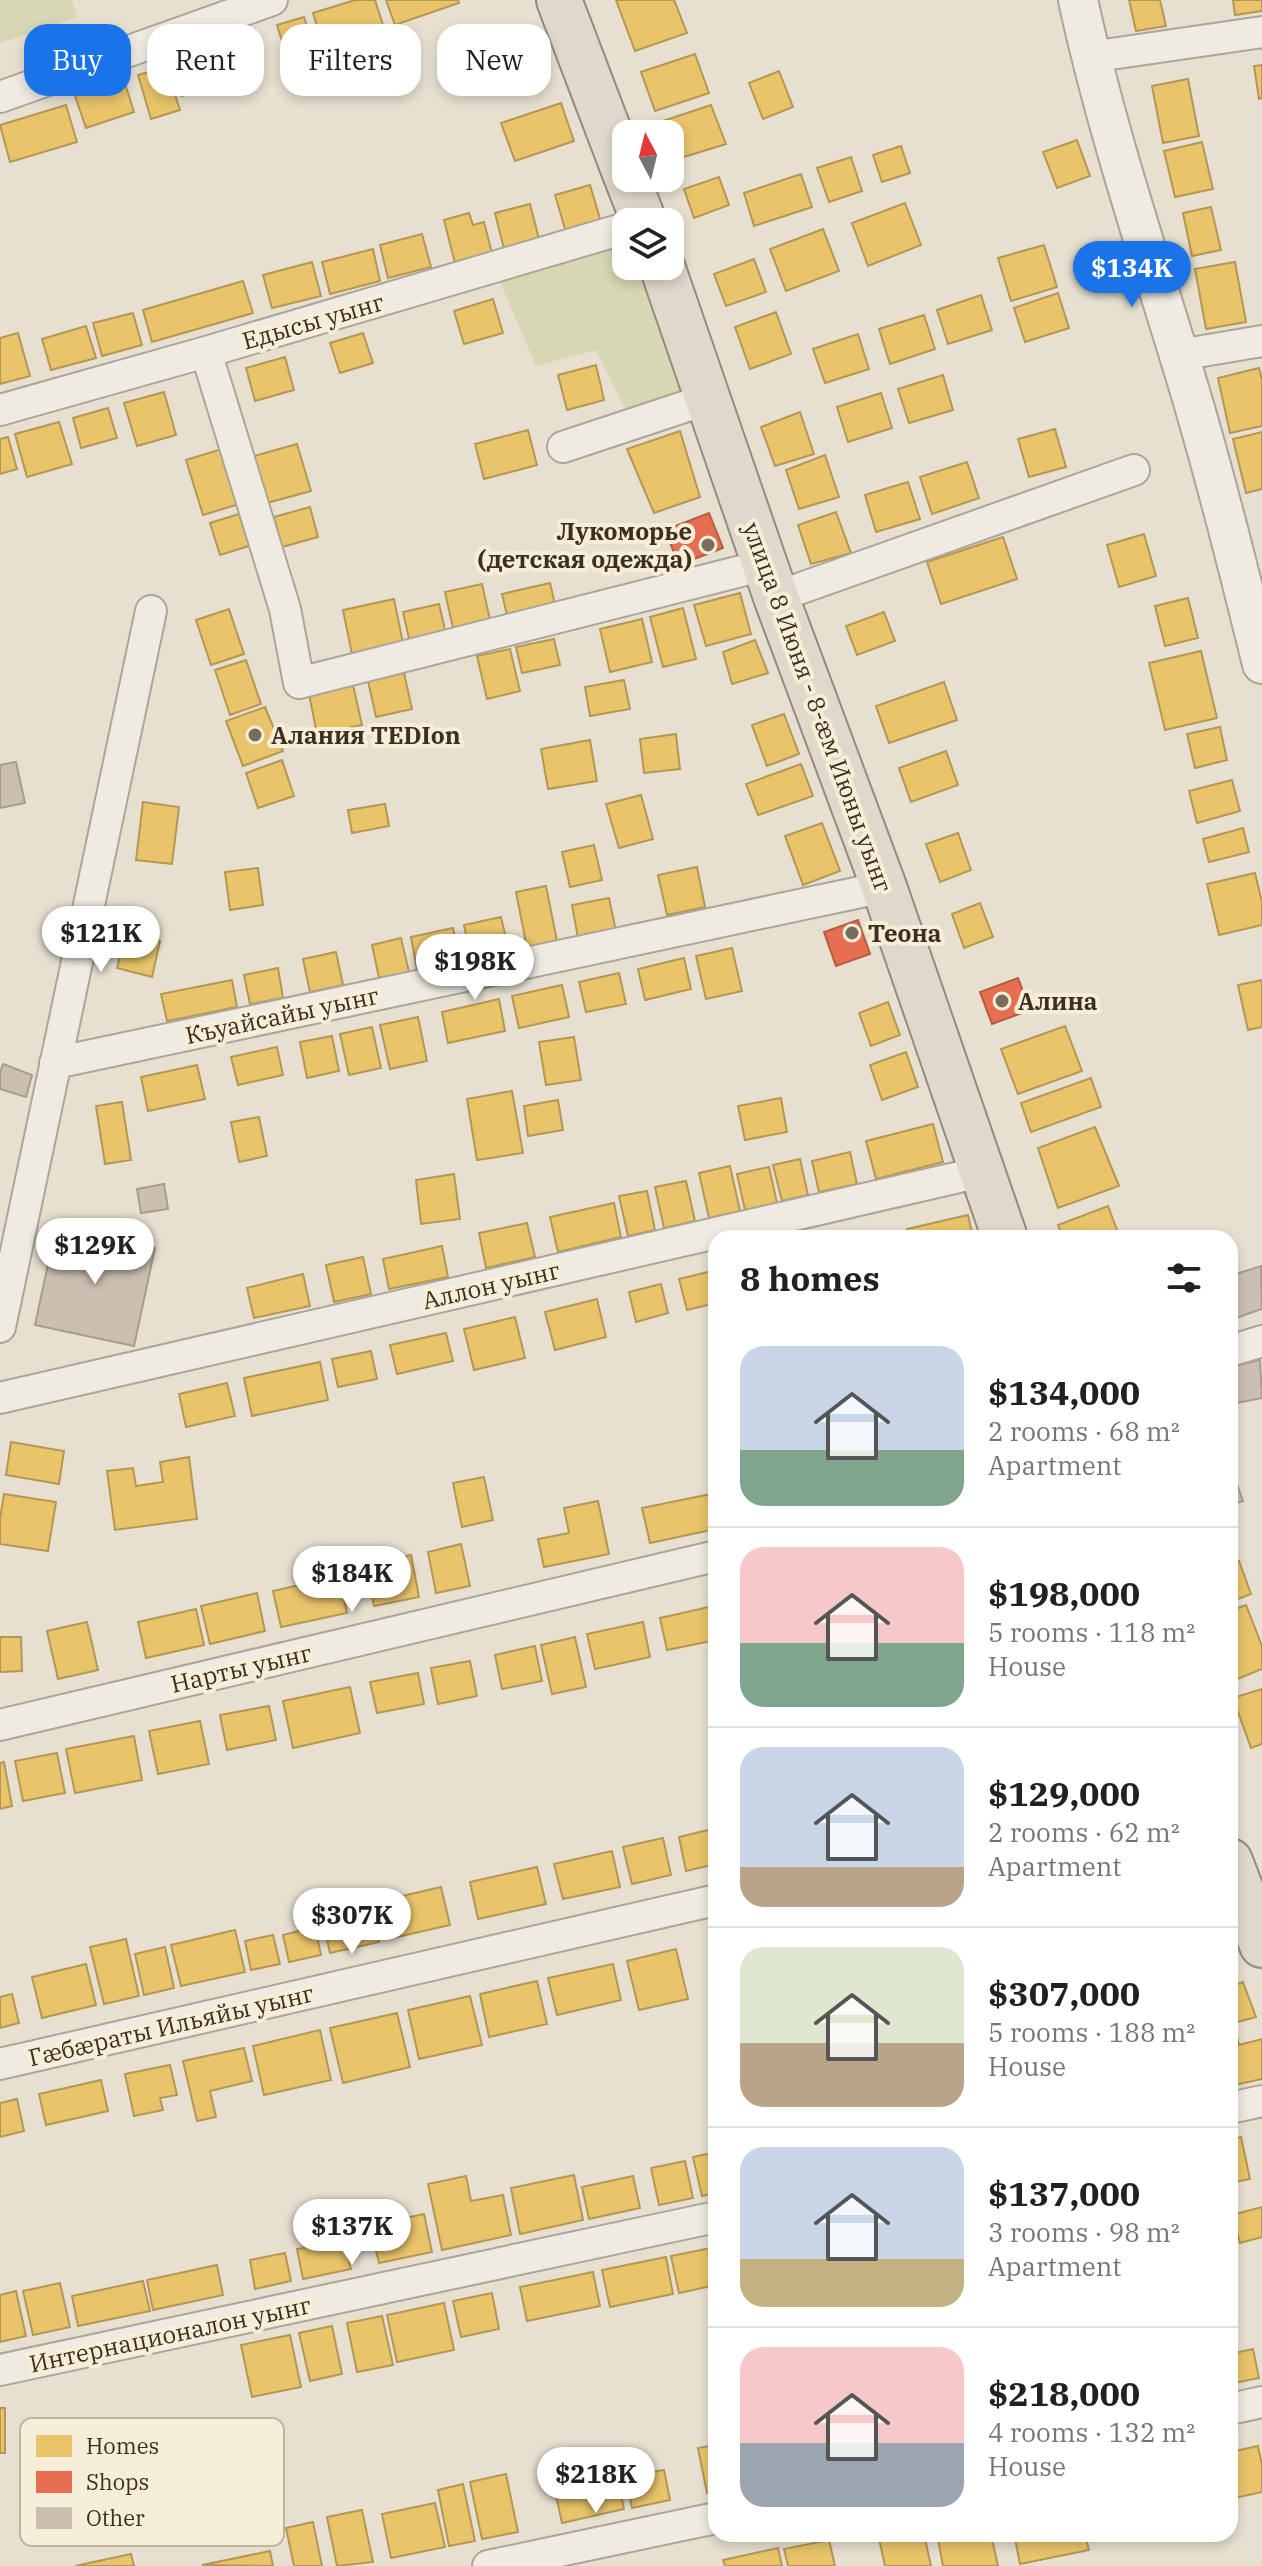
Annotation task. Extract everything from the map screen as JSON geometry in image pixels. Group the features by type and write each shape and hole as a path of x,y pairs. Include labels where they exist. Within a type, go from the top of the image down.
{"highway":[{"path":"559,0 612,140"},
{"name":"улица 8 Июня - 8-ӕм Июны уынг","path":"667,280 770,581 884,887 1002,1230"},
{"path":"1238,1882 1262,1945"}],"street":[{"path":"0,97 272,0"},
{"path":"1078,0 1090,57 1233,540 1255,603 1262,664"},
{"path":"1090,57 1262,32"},
{"name":"Едысы уынг","path":"0,410 612,232"},
{"path":"1179,355 1262,341"},
{"path":"206,352 285,609 299,683 770,581 1134,470"},
{"path":"563,447 708,399"},
{"path":"0,1327 151,611"},
{"name":"Къуайсайы уынг","path":"55,1063 884,887"},
{"name":"Аллон уынг","path":"729,1230 981,1172"},
{"name":"Аллон уынг","path":"0,1398 708,1235"},
{"path":"1238,1348 1262,1341"},
{"name":"Нарты уынг","path":"0,1725 708,1558"},
{"name":"Гæбæраты Ильяйы уынг","path":"0,2064 708,1902"},
{"path":"1238,2106 1262,2101"},
{"name":"Интернационалон уынг","path":"0,2370 708,2219"},
{"path":"1238,2407 1262,2402"},
{"path":"488,2566 708,2520"}],"green space":[{"path":"0,0 72,0 77,17 56,24 24,24 24,35 0,43"},
{"path":"612,248 612,280 653,280 693,395 625,408 596,350 536,366 500,282"}],"building: Homes":[{"path":"355,0 375,0 383,24 316,24 313,13"},
{"path":"386,0 458,0 459,3 395,24"},
{"path":"616,0 674,0 687,33 635,51"},
{"path":"1129,0 1160,0 1166,26 1136,31"},
{"path":"1233,0 1262,0 1262,11 1235,15"},
{"path":"304,17 306,24 280,24"},
{"path":"695,54 709,93 655,111 641,72"},
{"path":"1262,65 1262,98 1259,99 1254,66"},
{"path":"779,71 793,107 763,119 749,83"},
{"path":"147,72 147,96 175,96 180,110 151,119 138,75"},
{"path":"1188,79 1199,136 1163,143 1152,86"},
{"path":"75,96 129,96 134,112 86,128"},
{"path":"561,103 574,141 515,161 501,123"},
{"path":"66,105 77,142 10,162 0,125"},
{"path":"711,105 726,144 684,157 684,120 666,120"},
{"path":"1077,140 1090,176 1057,188 1043,152"},
{"path":"1202,142 1213,189 1175,197 1164,151"},
{"path":"901,146 910,173 882,182 873,155"},
{"path":"851,157 862,191 829,202 817,168"},
{"path":"801,174 812,207 754,226 744,193"},
{"path":"719,177 729,205 694,218 684,189"},
{"path":"590,185 601,222 566,232 555,195"},
{"path":"905,203 921,245 868,266 852,223"},
{"path":"530,204 539,239 504,249 495,213"},
{"path":"1211,207 1221,250 1192,256 1183,213"},
{"path":"469,213 473,225 484,222 492,253 455,263 444,220"},
{"path":"823,229 839,271 786,291 770,249"},
{"path":"422,234 431,267 388,278 380,245"},
{"path":"1044,245 1057,287 1011,301 998,258"},
{"path":"373,249 380,281 330,294 322,262"},
{"path":"754,259 766,292 726,306 714,274"},
{"path":"312,262 321,296 272,308 263,275"},
{"path":"1235,262 1246,322 1206,329 1195,269"},
{"path":"243,281 253,313 152,342 143,310"},
{"path":"1058,293 1069,328 1025,342 1014,308"},
{"path":"981,295 992,330 948,344 937,310"},
{"path":"493,299 503,333 464,344 454,311"},
{"path":"776,312 791,354 750,369 735,327"},
{"path":"133,313 142,345 102,356 93,323"},
{"path":"924,315 935,349 890,364 879,329"},
{"path":"86,326 96,358 51,370 42,339"},
{"path":"18,333 30,376 0,384 0,338"},
{"path":"363,333 373,363 340,373 330,343"},
{"path":"858,334 869,369 825,383 813,349"},
{"path":"285,357 294,390 255,401 246,368"},
{"path":"596,365 604,400 567,410 558,375"},
{"path":"1259,368 1262,426 1230,433 1218,378"},
{"path":"943,375 953,410 909,423 898,389"},
{"path":"164,392 176,435 137,446 124,403"},
{"path":"881,393 892,428 848,442 837,407"},
{"path":"108,408 117,438 81,448 73,418"},
{"path":"800,412 814,454 775,466 761,427"},
{"path":"59,422 72,464 27,477 15,434"},
{"path":"1055,429 1066,467 1029,477 1018,439"},
{"path":"528,430 537,465 484,479 475,444"},
{"path":"680,431 700,497 654,513 627,449"},
{"path":"1262,432 1262,489 1246,493 1233,439"},
{"path":"8,437 17,469 0,474 0,439"},
{"path":"297,444 311,491 267,503 254,456"},
{"path":"222,449 239,504 203,515 186,460"},
{"path":"825,455 839,497 799,509 786,470"},
{"path":"967,462 979,498 932,514 920,477"},
{"path":"908,482 920,519 876,532 865,495"},
{"path":"310,507 318,537 282,547 274,517"},
{"path":"836,512 851,553 811,564 798,525"},
{"path":"239,514 249,546 220,555 210,523"},
{"path":"1144,534 1156,576 1119,587 1107,545"},
{"path":"1003,537 1017,579 941,604 927,562"},
{"path":"550,583 557,613 509,624 502,594"},
{"path":"482,584 492,629 455,637 445,592"},
{"path":"740,593 751,634 706,646 694,605"},
{"path":"1188,598 1198,638 1165,646 1155,606"},
{"path":"394,599 404,648 353,659 343,610"},
{"path":"439,604 447,638 411,647 403,612"},
{"path":"683,608 696,659 663,667 650,617"},
{"path":"229,609 244,654 211,665 196,620"},
{"path":"884,612 895,641 857,655 846,626"},
{"path":"642,619 652,662 610,672 600,629"},
{"path":"554,639 560,665 522,673 516,647"},
{"path":"755,640 768,673 732,684 723,652"},
{"path":"510,649 520,691 487,699 477,656"},
{"path":"1201,651 1217,718 1165,730 1149,663"},
{"path":"246,660 261,704 230,715 215,670"},
{"path":"404,673 412,709 376,717 368,681"},
{"path":"624,680 630,709 590,716 585,687"},
{"path":"944,682 957,720 889,743 876,706"},
{"path":"353,685 362,725 317,734 309,694"},
{"path":"265,707 283,751 243,766 226,721"},
{"path":"784,714 799,754 767,766 752,725"},
{"path":"1220,727 1227,760 1195,768 1187,734"},
{"path":"676,734 680,769 644,773 640,739"},
{"path":"590,740 597,781 548,789 541,749"},
{"path":"946,751 958,785 911,802 899,768"},
{"path":"282,760 294,796 258,808 246,773"},
{"path":"801,764 813,796 758,815 746,784"},
{"path":"1232,780 1240,811 1197,823 1189,791"},
{"path":"641,795 653,839 619,848 606,804"},
{"path":"143,802 179,807 172,864 136,860"},
{"path":"385,804 389,826 352,833 348,810"},
{"path":"822,823 840,871 803,885 785,836"},
{"path":"1243,828 1249,852 1209,862 1203,839"},
{"path":"958,833 971,870 940,882 926,844"},
{"path":"594,845 602,880 570,887 562,852"},
{"path":"697,867 705,907 667,915 658,875"},
{"path":"258,868 263,905 230,910 225,872"},
{"path":"1255,873 1262,902 1262,925 1219,935 1207,884"},
{"path":"546,886 557,941 527,948 516,892"},
{"path":"609,898 616,931 578,938 572,905"},
{"path":"980,903 993,937 964,948 952,914"},
{"path":"501,917 509,951 471,959 464,925"},
{"path":"453,928 460,961 417,970 411,937"},
{"path":"126,933 160,941 152,977 117,968"},
{"path":"401,938 409,972 379,978 372,945"},
{"path":"732,948 742,991 706,999 696,956"},
{"path":"336,952 343,985 310,992 303,959"},
{"path":"684,958 691,989 645,1000 638,969"},
{"path":"278,968 283,998 250,1004 244,975"},
{"path":"619,973 626,1004 586,1012 579,982"},
{"path":"232,980 237,1007 167,1021 161,994"},
{"path":"1262,980 1262,1027 1248,1030 1238,985"},
{"path":"562,985 569,1017 519,1028 512,996"},
{"path":"499,999 505,1031 448,1043 442,1012"},
{"path":"888,1002 900,1035 871,1046 859,1013"},
{"path":"418,1017 427,1061 390,1069 380,1025"},
{"path":"1065,1026 1082,1071 1018,1094 1001,1049"},
{"path":"372,1027 381,1068 349,1075 340,1034"},
{"path":"332,1036 339,1071 307,1078 300,1042"},
{"path":"574,1037 581,1080 546,1085 539,1042"},
{"path":"277,1047 283,1075 238,1085 231,1057"},
{"path":"906,1052 918,1087 882,1100 870,1065"},
{"path":"197,1065 205,1099 148,1111 141,1077"},
{"path":"1091,1078 1101,1107 1031,1132 1021,1103"},
{"path":"512,1091 523,1153 477,1160 467,1099"},
{"path":"781,1098 787,1132 745,1140 738,1106"},
{"path":"558,1100 563,1130 528,1136 524,1106"},
{"path":"122,1102 131,1160 105,1164 96,1106"},
{"path":"259,1117 267,1156 239,1162 231,1122"},
{"path":"933,1124 943,1162 876,1179 866,1141"},
{"path":"1095,1127 1119,1186 1058,1208 1038,1148"},
{"path":"850,1152 857,1184 819,1192 812,1161"},
{"path":"800,1159 808,1195 782,1201 773,1165"},
{"path":"730,1166 740,1211 709,1218 699,1173"},
{"path":"769,1167 777,1203 745,1210 737,1174"},
{"path":"454,1174 460,1219 421,1224 416,1180"},
{"path":"686,1181 695,1221 664,1228 655,1187"},
{"path":"647,1191 655,1230 628,1236 619,1196"},
{"path":"614,1203 621,1237 558,1252 550,1217"},
{"path":"1108,1206 1117,1230 1060,1230 1058,1225"},
{"path":"968,1215 971,1230 907,1230"},
{"path":"527,1223 535,1257 486,1268 479,1233"},
{"path":"442,1246 448,1277 389,1289 383,1259"},
{"path":"363,1257 371,1294 334,1302 326,1265"},
{"path":"708,1272 708,1305 687,1310 679,1279"},
{"path":"303,1274 310,1306 254,1318 247,1288"},
{"path":"661,1284 668,1313 636,1322 629,1292"},
{"path":"597,1299 606,1337 555,1350 545,1312"},
{"path":"515,1317 525,1358 474,1370 464,1329"},
{"path":"446,1333 453,1361 397,1374 390,1345"},
{"path":"371,1351 377,1379 338,1387 332,1359"},
{"path":"320,1362 328,1400 252,1416 244,1378"},
{"path":"227,1383 235,1416 186,1427 179,1394"},
{"path":"11,1442 64,1451 59,1484 6,1475"},
{"path":"189,1457 197,1519 115,1530 107,1471 133,1468 136,1486 163,1482 160,1462"},
{"path":"484,1477 493,1520 462,1527 453,1483"},
{"path":"4,1494 56,1502 48,1551 0,1544"},
{"path":"708,1495 708,1531 650,1543 642,1508"},
{"path":"598,1501 609,1554 544,1567 538,1539 569,1533 564,1508"},
{"path":"461,1544 470,1586 436,1593 428,1552"},
{"path":"411,1555 419,1597 374,1606 365,1565"},
{"path":"1238,1561 1251,1594 1238,1599"},
{"path":"339,1576 347,1613 281,1627 273,1591"},
{"path":"257,1593 265,1631 210,1644 201,1606"},
{"path":"1246,1605 1262,1646 1262,1669 1238,1679 1238,1608"},
{"path":"708,1607 708,1642 667,1650 660,1618"},
{"path":"196,1609 204,1645 146,1658 138,1622"},
{"path":"87,1622 98,1670 58,1679 47,1631"},
{"path":"643,1622 650,1657 595,1669 587,1634"},
{"path":"0,1637 21,1637 22,1671 0,1672"},
{"path":"575,1637 586,1687 552,1694 541,1645"},
{"path":"535,1646 542,1681 502,1689 495,1655"},
{"path":"470,1661 477,1696 438,1704 431,1668"},
{"path":"418,1673 424,1704 377,1713 370,1682"},
{"path":"350,1687 360,1733 293,1748 283,1701"},
{"path":"1262,1689 1262,1744 1251,1748 1238,1712 1238,1696"},
{"path":"269,1706 276,1740 227,1750 220,1715"},
{"path":"200,1721 209,1764 158,1774 149,1731"},
{"path":"134,1736 142,1780 75,1793 66,1749"},
{"path":"57,1753 65,1793 23,1801 15,1761"},
{"path":"4,1762 12,1806 0,1809 0,1763"},
{"path":"708,1830 708,1866 686,1871 679,1837"},
{"path":"663,1838 671,1875 632,1884 623,1847"},
{"path":"612,1851 620,1887 563,1899 554,1864"},
{"path":"537,1867 546,1904 478,1919 470,1882"},
{"path":"441,1887 450,1925 397,1937 389,1899"},
{"path":"370,1905 379,1942 330,1953 322,1916"},
{"path":"315,1927 321,1955 289,1962 283,1935"},
{"path":"235,1930 245,1972 181,1986 171,1945"},
{"path":"273,1935 280,1964 251,1970 245,1941"},
{"path":"126,1939 139,1996 104,2004 90,1947"},
{"path":"165,1947 174,1988 144,1995 135,1954"},
{"path":"676,1949 688,1999 639,2010 627,1961"},
{"path":"86,1964 96,2005 42,2018 32,1977"},
{"path":"613,1964 621,2000 557,2015 548,1978"},
{"path":"537,1981 547,2024 489,2037 480,1994"},
{"path":"1243,1982 1256,2017 1238,2022 1238,1984"},
{"path":"12,1994 19,2023 0,2028 0,1997"},
{"path":"470,1996 482,2045 419,2059 408,2010"},
{"path":"397,2013 410,2067 343,2083 330,2028"},
{"path":"320,2030 331,2080 264,2095 253,2046"},
{"path":"1262,2039 1262,2079 1238,2084 1238,2041 1239,2045"},
{"path":"244,2048 252,2081 210,2091 216,2117 197,2121 183,2061"},
{"path":"170,2065 177,2095 160,2098 163,2110 134,2116 125,2074"},
{"path":"101,2080 108,2111 46,2125 39,2094"},
{"path":"17,2099 24,2131 0,2137 0,2103"},
{"path":"1241,2137 1250,2179 1238,2181 1238,2138"},
{"path":"708,2154 708,2195 702,2196 693,2157"},
{"path":"685,2161 693,2198 659,2205 651,2168"},
{"path":"574,2175 583,2220 520,2234 511,2188"},
{"path":"466,2176 471,2201 503,2195 511,2235 442,2250 428,2184"},
{"path":"633,2176 640,2208 589,2219 582,2187"},
{"path":"1262,2207 1262,2237 1240,2243 1238,2213"},
{"path":"424,2214 432,2252 379,2263 370,2226"},
{"path":"344,2240 351,2269 303,2279 297,2249"},
{"path":"708,2249 708,2287 679,2293 671,2256"},
{"path":"285,2253 291,2281 255,2289 250,2260"},
{"path":"666,2257 673,2294 610,2307 602,2270"},
{"path":"217,2265 223,2295 153,2310 147,2280"},
{"path":"593,2272 600,2306 527,2321 520,2287"},
{"path":"143,2281 150,2311 78,2326 72,2296"},
{"path":"60,2283 70,2327 33,2335 23,2291"},
{"path":"16,2291 26,2336 0,2342 0,2295"},
{"path":"492,2293 499,2329 461,2337 453,2301"},
{"path":"444,2303 454,2350 397,2362 387,2315"},
{"path":"382,2316 393,2365 357,2372 347,2323"},
{"path":"332,2326 342,2374 310,2381 299,2333"},
{"path":"290,2335 301,2387 252,2397 241,2345"},
{"path":"1253,2349 1259,2378 1238,2382 1238,2352"},
{"path":"0,2408 5,2408 5,2453 0,2453"},
{"path":"708,2446 707,2493 698,2448"},
{"path":"1258,2446 1262,2492 1238,2497 1238,2450"},
{"path":"614,2463 624,2509 562,2523 552,2476"},
{"path":"664,2470 670,2500 632,2508 626,2477"},
{"path":"506,2474 518,2532 482,2539 470,2482"},
{"path":"463,2484 475,2541 449,2546 438,2490"},
{"path":"435,2503 445,2547 391,2558 382,2514"},
{"path":"362,2510 373,2562 337,2566 327,2517"},
{"path":"313,2522 322,2566 294,2566 286,2528"},
{"path":"829,2542 835,2566 788,2566 784,2549"},
{"path":"880,2542 926,2542 931,2566 885,2566"},
{"path":"938,2542 993,2542 998,2566 943,2566"},
{"path":"1016,2542 1087,2542 1089,2550 1020,2564"},
{"path":"778,2548 782,2566 725,2566 723,2560"},
{"path":"270,2551 273,2566 202,2565"},
{"path":"131,2554 134,2566 75,2566"}],"building: Shops":[{"path":"709,513 723,548 679,565 665,530"},
{"path":"858,920 870,954 836,966 824,932"},
{"path":"1018,978 1030,1010 992,1024 980,992"}],"building: Other":[{"path":"16,762 25,803 0,808 0,765"},
{"path":"3,1064 32,1075 26,1097 0,1089"},
{"path":"164,1184 168,1209 141,1213 137,1189"},
{"path":"56,1227 155,1248 134,1346 35,1325"},
{"path":"1261,1266 1262,1309 1238,1317 1238,1273"},
{"path":"1260,1360 1262,1398 1238,1403 1238,1365"}],"place":[{"name":"Лукоморье (детская одежда)","path":"708,545"},
{"name":"Алания ТEDIon","path":"255,735"},
{"name":"Теона","path":"852,933"},
{"name":"Алина","path":"1002,1001"}]}
